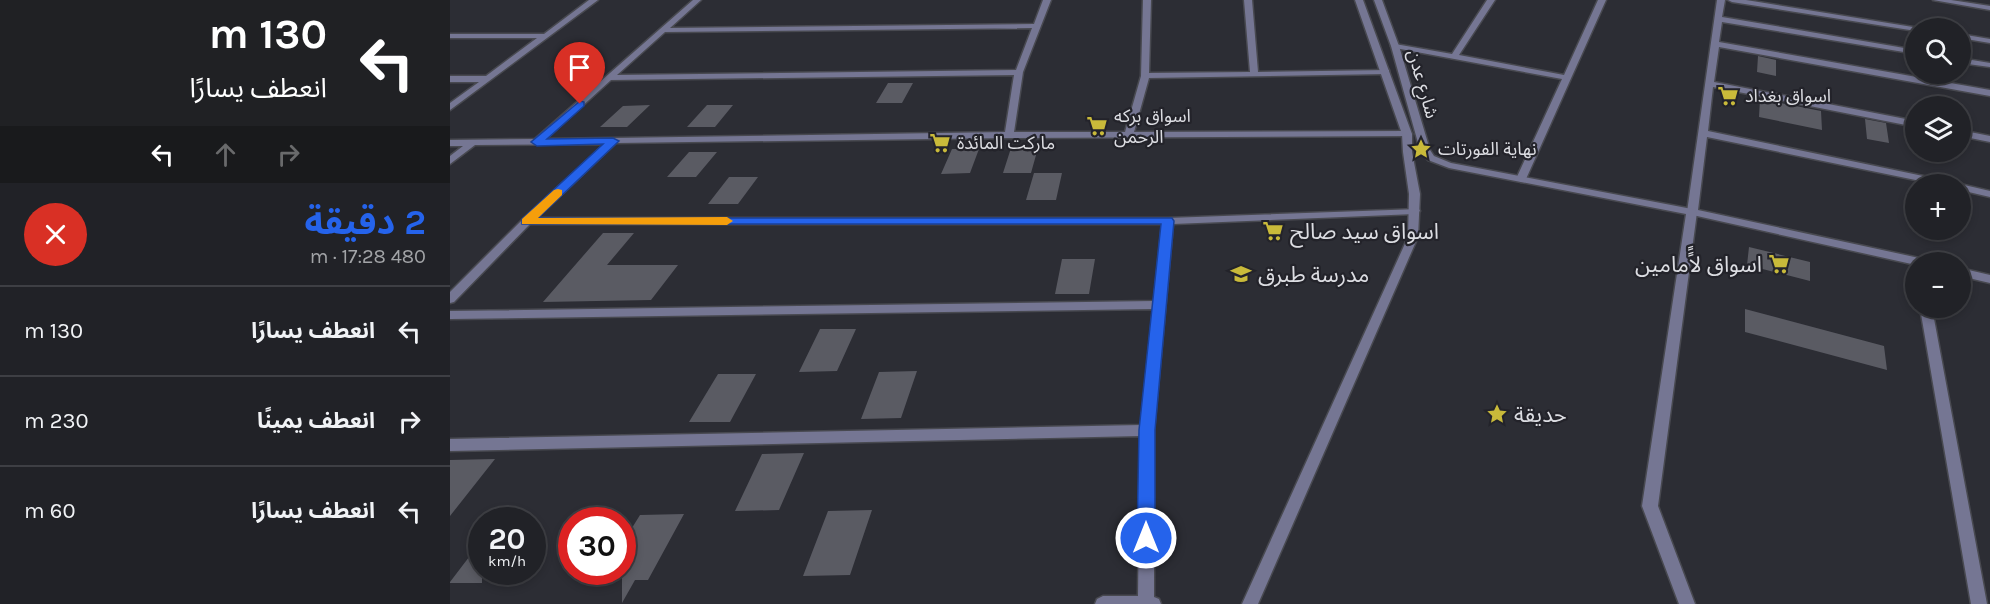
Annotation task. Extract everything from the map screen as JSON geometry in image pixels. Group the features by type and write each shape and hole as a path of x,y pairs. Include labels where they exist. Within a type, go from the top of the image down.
{"street":[{"path":"450,107 594,0"},
{"path":"537,142 697,0"},
{"path":"1009,135 1019,72 1047,0"},
{"path":"1129,135 1145,76 1147,0"},
{"path":"1248,0 1254,72"},
{"name":"شارع عدن","path":"1250,604 1413,237 1415,211 1413,182 1406,155 1407,134 1359,0"},
{"name":"شارع عدن","path":"1378,0 1395,46 1425,150 1431,158 1449,165 1521,179"},
{"path":"1455,56 1491,0"},
{"path":"1602,0 1521,179 1692,212 1905,259"},
{"path":"1687,604 1650,506 1721,0"},
{"path":"1732,0 1905,41"},
{"path":"1937,0 1990,8"},
{"path":"1719,19 1905,42"},
{"path":"663,30 1035,26"},
{"path":"450,36 546,36"},
{"path":"1971,38 1990,41"},
{"path":"1715,44 1990,93"},
{"path":"1395,46 1568,78"},
{"path":"1971,62 1990,65"},
{"path":"609,78 1019,72"},
{"path":"1145,76 1254,72 1386,72"},
{"path":"450,80 488,79"},
{"path":"1710,84 1905,122"},
{"path":"1703,133 1905,175"},
{"path":"450,143 1009,135 1407,134"},
{"path":"1971,135 1990,139"},
{"path":"450,299 527,221 613,141"},
{"path":"450,161 472,143"},
{"path":"1971,190 1990,194"},
{"path":"527,221 1168,221 1415,211"},
{"path":"1103,604 1150,603 1147,430 1168,221"},
{"path":"1971,275 1990,279"},
{"path":"450,315 1158,305"},
{"path":"1928,318 1979,604"},
{"path":"450,445 1147,430"}],"building":[{"path":"1758,56 1776,60 1776,76 1757,72"},
{"path":"888,83 913,83 902,103 876,103"},
{"path":"1760,99 1821,111 1822,130 1759,117"},
{"path":"650,105 627,127 600,127 623,106"},
{"path":"707,105 733,105 715,127 687,127"},
{"path":"1865,119 1886,123 1889,143 1867,139"},
{"path":"1011,148 1038,148 1031,173 1003,173"},
{"path":"952,149 979,149 970,173 941,174"},
{"path":"689,152 717,152 696,177 667,177"},
{"path":"1034,173 1062,173 1056,200 1026,200"},
{"path":"729,177 758,177 738,204 708,204"},
{"path":"603,233 634,233 607,265 678,265 651,300 543,302"},
{"path":"1749,247 1810,262 1810,281 1747,265"},
{"path":"1062,259 1095,259 1089,294 1055,294"},
{"path":"1745,309 1884,346 1887,370 1745,332"},
{"path":"820,329 856,329 837,371 799,372"},
{"path":"917,371 901,418 861,419 879,372"},
{"path":"718,374 756,374 730,422 689,422"},
{"path":"804,453 779,510 735,511 762,454"},
{"path":"495,459 450,516 450,460"},
{"path":"872,510 850,575 803,576 828,511"},
{"path":"684,514 648,580 636,580 636,521 640,515"},
{"path":"468,558 468,583 450,582"},
{"path":"622,585 632,585 622,603"}],"slow traffic":[{"path":"558,193 527,221 727,221"}],"place":[{"name":"اسواق بغداد","path":"1728,96"},
{"name":"اسواق بركه الرحمن","path":"1097,126"},
{"name":"ماركت المائدة","path":"940,143"},
{"name":"نهاية الفورتات","path":"1421,149"},
{"name":"اسواق سيد صالح","path":"1273,231"},
{"name":"اسواق لاًًمامين","path":"1779,264"},
{"name":"مدرسة طبرق","path":"1241,274"},
{"name":"حديقة","path":"1497,414"}],"route":[{"path":"580,104 537,142 613,141 527,221 1168,221 1147,430 1146,538"}]}
